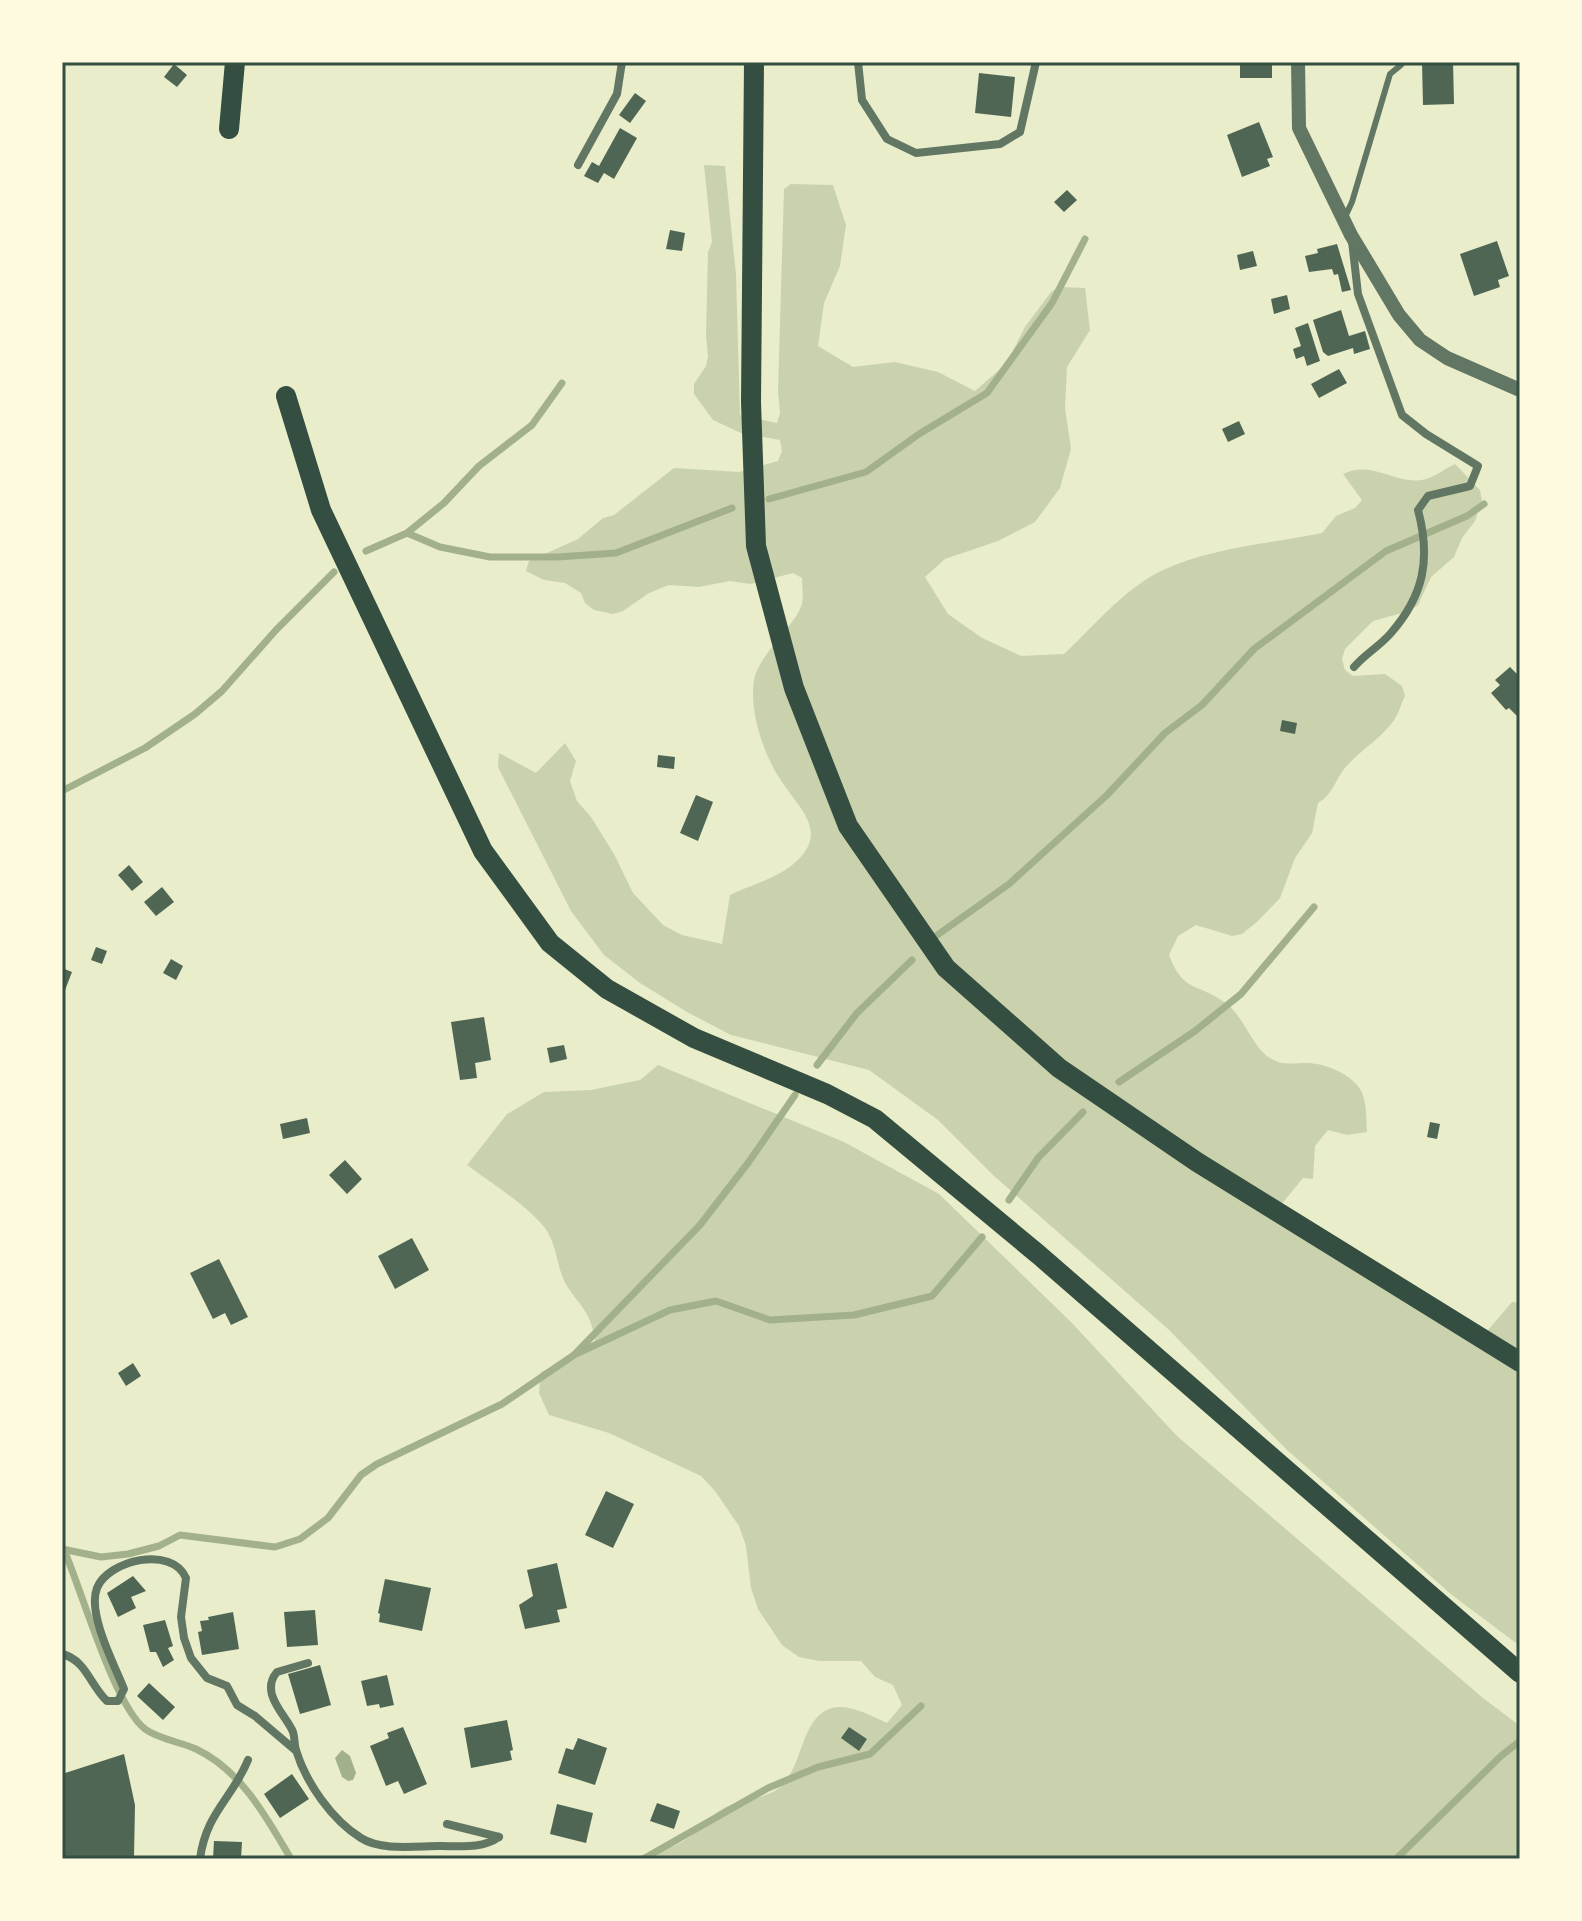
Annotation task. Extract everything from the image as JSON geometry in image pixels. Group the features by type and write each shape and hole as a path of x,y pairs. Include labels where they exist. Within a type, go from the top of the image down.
{"highway":[{"path":"229,129 235,62"},
{"path":"754,62 751,402 756,546 794,688 848,826 946,968 1059,1068 1197,1162 1520,1362"},
{"path":"286,396 321,510 483,851 550,943 607,989 694,1038 827,1094 875,1119 1051,1265 1520,1673"}],"street":[{"path":"578,165 617,94 622,62"},
{"path":"858,62 862,100 887,139 916,153 1000,144 1020,132 1036,62"},
{"path":"1298,62 1299,128 1351,235 1399,315 1420,340 1447,358 1520,390"},
{"path":"1351,235 1358,294 1402,415 1426,434 1478,466 1470,486 1428,496 1418,510 1427,552 1414,601 1390,635 1354,667"},
{"path":"62,1654 82,1664 107,1701 118,1701 124,1689 95,1608 96,1589 113,1570 150,1557 168,1560 186,1578 181,1617 191,1658 207,1678 227,1686 237,1705 295,1750"},
{"path":"308,1663 282,1670 272,1680 277,1711 291,1729 295,1750 319,1796 335,1816 369,1842 389,1845 471,1846 491,1843 499,1837 447,1824"},
{"path":"200,1859 208,1824 243,1774 248,1760"}],"lane":[{"path":"1343,219 1352,202 1390,74 1401,65"}],"shaded area":[{"path":"704,165 725,166 736,275 740,415 777,423 780,413 784,189 791,184 833,185 846,225 840,266 824,303 818,346 853,367 895,362 938,372 975,391 1006,364 1025,327 1051,292 1060,287 1085,288 1090,330 1067,367 1065,408 1071,449 1060,488 1035,522 998,541 945,559 925,577 948,614 982,638 1021,656 1064,654 1134,588 1180,563 1220,551 1322,533 1336,516 1355,508 1362,500 1343,474 1354,470 1375,471 1415,480 1430,478 1455,464 1480,490 1482,501 1475,521 1462,538 1454,557 1431,577 1418,605 1409,611 1373,621 1345,649 1342,659 1345,670 1353,676 1385,674 1402,686 1405,696 1389,727 1350,763 1330,792 1318,803 1312,833 1295,858 1280,898 1242,934 1232,936 1196,925 1178,936 1169,955 1187,982 1218,998 1234,1011 1264,1054 1283,1063 1313,1063 1328,1067 1350,1078 1362,1093 1367,1132 1347,1135 1328,1130 1315,1146 1313,1179 1303,1178 1280,1206 1477,1343 1512,1302 1520,1303 1520,1646 1452,1595 1286,1449 1168,1329 994,1176 938,1120 869,1070 731,1035 687,1012 640,983 604,955 571,911 498,767 499,753 536,773 565,743 576,761 570,781 577,801 614,854 633,893 663,925 682,935 722,944 730,895 791,866 803,854 811,832 803,811 774,769 763,744 753,692 757,670 799,611 803,597 802,578 793,573 750,584 730,581 699,587 669,585 613,614 594,610 585,603 581,593 565,583 544,580 526,571 529,561 578,539 674,468 739,472 778,461 782,451 780,440 741,433 713,420 694,394 694,384 706,366 708,356 708,252 712,242"},
{"path":"658,1065 844,1142 939,1194 1072,1323 1177,1436 1483,1698 1520,1726 1520,1859 628,1859 676,1845 724,1808 779,1788 790,1774 810,1727 823,1712 831,1708 847,1708 887,1723 902,1705 893,1685 875,1677 861,1661 819,1661 799,1657 782,1645 758,1609 739,1526 701,1476 609,1433 549,1415 539,1393 541,1372 595,1341 591,1323 563,1279 545,1228 519,1203 467,1165 507,1114 544,1092 591,1090 640,1080"},
{"path":"342,1750 350,1756 356,1773 353,1780 342,1777 335,1758"}],"building":[{"path":"1240,62 1272,62 1272,78 1240,78"},
{"path":"1453,62 1454,104 1423,105 1422,63"},
{"path":"174,64 187,75 177,87 164,77"},
{"path":"979,73 1015,77 1011,117 975,113"},
{"path":"635,93 646,101 630,123 619,115"},
{"path":"1259,122 1273,157 1267,159 1270,166 1242,177 1227,135"},
{"path":"620,128 637,138 614,179 604,173 598,183 584,176 592,162 599,166"},
{"path":"1067,190 1077,200 1064,212 1054,202"},
{"path":"670,230 685,233 682,251 666,249"},
{"path":"1497,241 1509,276 1498,280 1500,287 1474,296 1460,254"},
{"path":"1337,244 1351,290 1342,292 1338,274 1334,275 1332,269 1309,272 1305,256"},
{"path":"1253,251 1257,266 1240,270 1237,255"},
{"path":"1287,295 1290,309 1274,314 1271,299"},
{"path":"1341,310 1349,336 1365,331 1370,349 1354,354 1353,348 1328,356 1323,352 1313,320"},
{"path":"1308,323 1320,361 1307,366 1304,356 1296,359 1293,349 1301,346 1295,328"},
{"path":"1339,369 1347,383 1319,398 1311,384"},
{"path":"1239,421 1245,434 1228,442 1222,429"},
{"path":"1510,667 1520,677 1520,719 1509,708 1506,710 1491,693 1500,685 1495,680"},
{"path":"1282,720 1297,723 1295,734 1280,731"},
{"path":"658,755 675,757 674,769 657,767"},
{"path":"696,795 713,802 698,841 680,833"},
{"path":"129,865 143,882 132,891 118,875"},
{"path":"162,887 174,902 156,916 144,902"},
{"path":"96,947 107,951 102,964 91,960"},
{"path":"171,959 183,966 176,980 163,973"},
{"path":"62,968 72,972 62,998"},
{"path":"484,1017 491,1060 475,1063 477,1078 460,1080 451,1022"},
{"path":"564,1045 567,1059 550,1063 547,1048"},
{"path":"307,1118 310,1133 283,1139 280,1124"},
{"path":"1430,1122 1440,1124 1437,1139 1427,1137"},
{"path":"345,1160 362,1179 347,1194 329,1175"},
{"path":"412,1238 429,1270 395,1289 378,1256"},
{"path":"219,1259 248,1317 231,1325 225,1313 213,1319 190,1273"},
{"path":"133,1363 141,1376 126,1386 118,1373"},
{"path":"606,1491 634,1504 613,1548 585,1535"},
{"path":"557,1563 567,1608 557,1610 560,1622 525,1629 519,1605 533,1596 527,1570"},
{"path":"133,1576 146,1591 131,1597 136,1608 118,1617 107,1593"},
{"path":"385,1579 431,1588 422,1631 379,1622"},
{"path":"315,1610 318,1645 287,1647 284,1612"},
{"path":"233,1612 239,1649 202,1655 198,1632 202,1631 200,1621"},
{"path":"165,1620 173,1646 168,1648 174,1660 163,1667 156,1652 150,1652 143,1625"},
{"path":"320,1665 331,1705 300,1714 288,1674"},
{"path":"387,1675 394,1705 380,1708 379,1704 367,1706 361,1681"},
{"path":"149,1683 175,1707 163,1720 137,1696"},
{"path":"507,1720 512,1760 471,1768 464,1728"},
{"path":"403,1727 427,1784 404,1794 398,1781 386,1786 370,1746 389,1738 387,1733"},
{"path":"849,1727 867,1739 859,1751 841,1738"},
{"path":"578,1738 607,1748 595,1785 558,1773 566,1748 573,1750"},
{"path":"124,1754 135,1805 134,1856 123,1859 62,1859 62,1774"},
{"path":"292,1774 309,1799 280,1818 264,1794"},
{"path":"657,1803 680,1811 674,1829 650,1821"},
{"path":"557,1804 593,1813 586,1843 550,1834"},
{"path":"214,1841 242,1842 241,1859 213,1859"}],"waterway":[{"path":"769,499 866,472 919,434 987,393 1052,303 1085,239"},
{"path":"366,551 407,533 444,503 479,466 532,425 562,383"},
{"path":"936,936 1009,884 1107,795 1165,733 1202,705 1254,649 1386,551 1467,516 1484,504"},
{"path":"407,533 440,547 490,557 616,553 732,508"},
{"path":"62,791 145,748 195,714 222,691 276,630 334,572"},
{"path":"1119,1082 1195,1031 1241,994 1314,907"},
{"path":"817,1065 857,1013 912,960"},
{"path":"62,1549 101,1557 159,1546 180,1535 275,1547 300,1539 328,1518 361,1475 377,1464 502,1404 574,1355 700,1225 795,1095"},
{"path":"1009,1200 1038,1158 1083,1112"},
{"path":"576,1354 670,1310 716,1301 770,1320 854,1315 932,1296 982,1237"},
{"path":"64,1550 110,1673 133,1716 150,1732 196,1749 226,1769 251,1796 291,1859"},
{"path":"643,1859 768,1788 818,1767 870,1754 921,1706"},
{"path":"1396,1859 1520,1741"}]}
